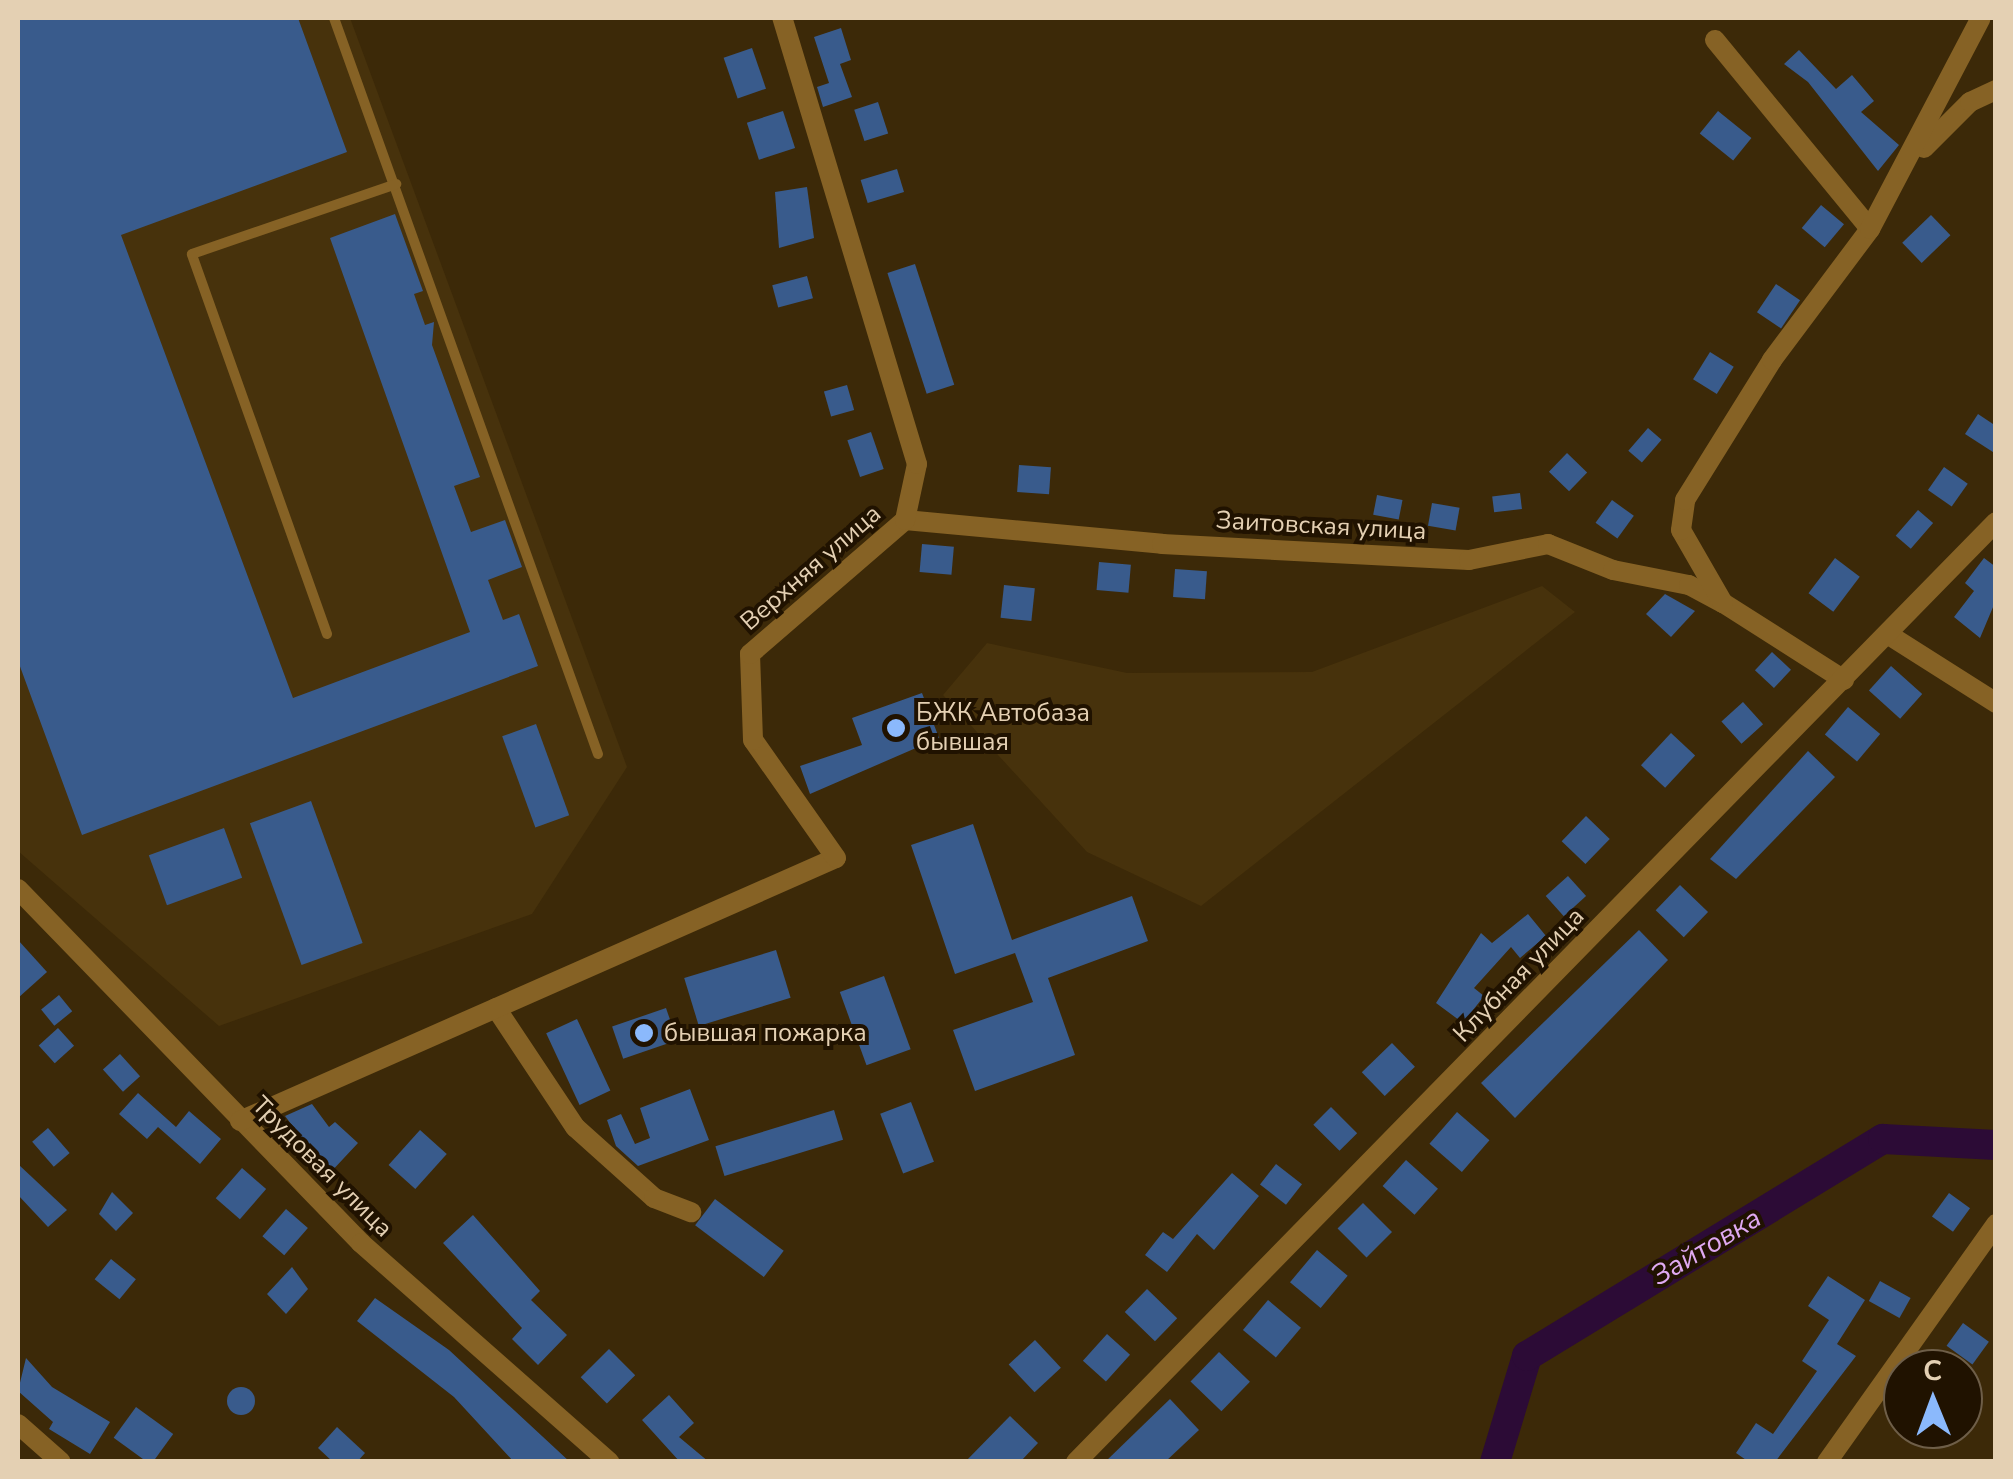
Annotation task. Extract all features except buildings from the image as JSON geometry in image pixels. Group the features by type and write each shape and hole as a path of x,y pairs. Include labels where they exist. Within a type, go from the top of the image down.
{"street":[{"name":"Верхняя улица","path":"240,1122 836,858 754,740 750,654 905,520 917,464 782,18"},
{"name":"Заитовская улица","path":"1723,603 1682,530 1685,500 1772,360 1870,229 1913,159 1981,18"},
{"path":"1714,40 1870,229"},
{"path":"1913,159 1970,102 1996,90"},
{"name":"Заитовская улица","path":"905,520 1162,544 1470,560 1548,544 1613,570 1689,585 1844,680"},
{"name":"Клубная улица","path":"1076,1462 1996,522"},
{"path":"1889,635 1996,703"},
{"name":"Трудовая улица","path":"18,890 361,1243 610,1462"},
{"path":"496,1008 576,1127 654,1198 691,1212"},
{"path":"1826,1462 1996,1224"},
{"path":"18,1424 61,1462"}],"lane":[{"path":"334,18 598,754"},
{"path":"326,634 192,254 396,184"}],"shaded area":[{"path":"18,18 350,18 627,767 532,914 219,1026 18,851"},
{"path":"1542,586 1575,612 1201,906 1087,852 943,695 987,643 1127,673 1312,672"}],"waterway":[{"name":"Зайтовка","path":"1495,1462 1527,1356 1883,1139 1996,1145"}],"place":[{"name":"БЖК Автобаза бывшая","path":"896,728"},
{"name":"бывшая пожарка","path":"644,1033"}]}
